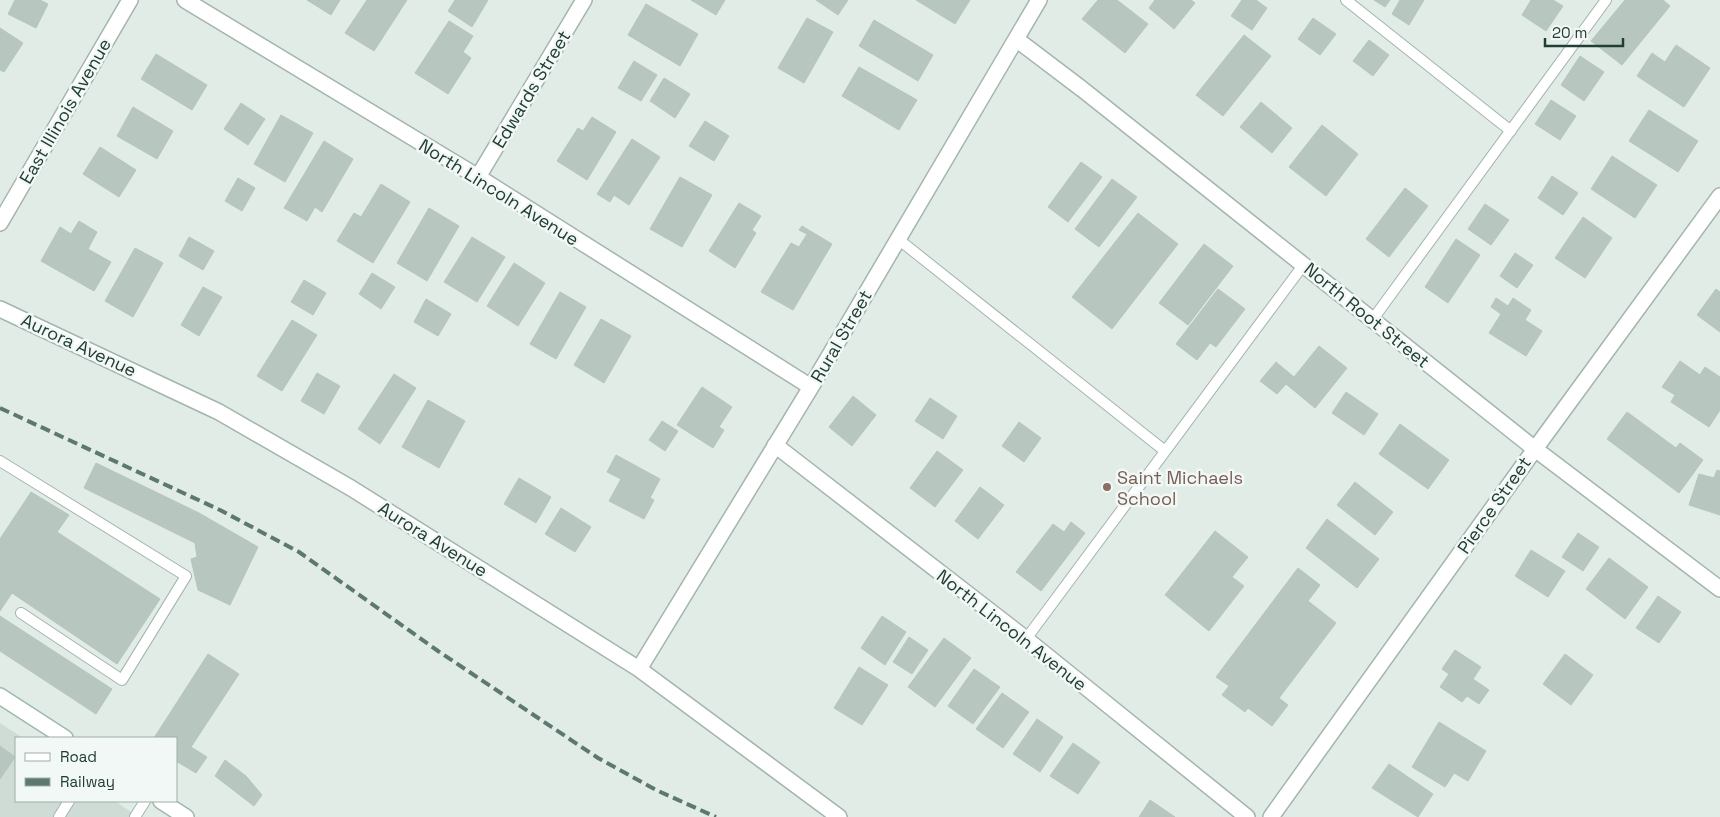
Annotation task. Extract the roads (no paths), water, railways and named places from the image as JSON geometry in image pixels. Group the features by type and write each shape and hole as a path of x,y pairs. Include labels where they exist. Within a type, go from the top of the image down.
{"street":[{"name":"East Illinois Avenue","path":"0,223 130,0"},
{"name":"North Lincoln Avenue","path":"185,0 478,178 811,387"},
{"name":"Edwards Street","path":"478,178 584,0"},
{"name":"Rural Street","path":"639,669 811,387 1039,0"},
{"name":"North Root Street","path":"1016,39 1304,264 1535,449 1720,589"},
{"name":"Pierce Street","path":"1271,817 1535,449 1720,196"},
{"name":"Aurora Avenue","path":"0,309 219,412 351,488 639,669 838,817"},
{"name":"North Lincoln Avenue","path":"776,445 1026,639 1247,817"},
{"path":"1,698 63,737"},
{"path":"163,802 186,817"}],"lane":[{"path":"1346,0 1511,131"},
{"path":"1373,319 1606,0"},
{"path":"898,239 1165,451"},
{"path":"1026,639 1304,264"},
{"path":"0,461 186,576 122,680 21,613"},
{"path":"59,817 68,802"},
{"path":"135,817 144,802"}],"railway":[{"path":"0,408 220,510 299,552 438,651 598,758 656,790 716,817"}],"place":[{"name":"Saint Michaels School","path":"1107,487"}]}
